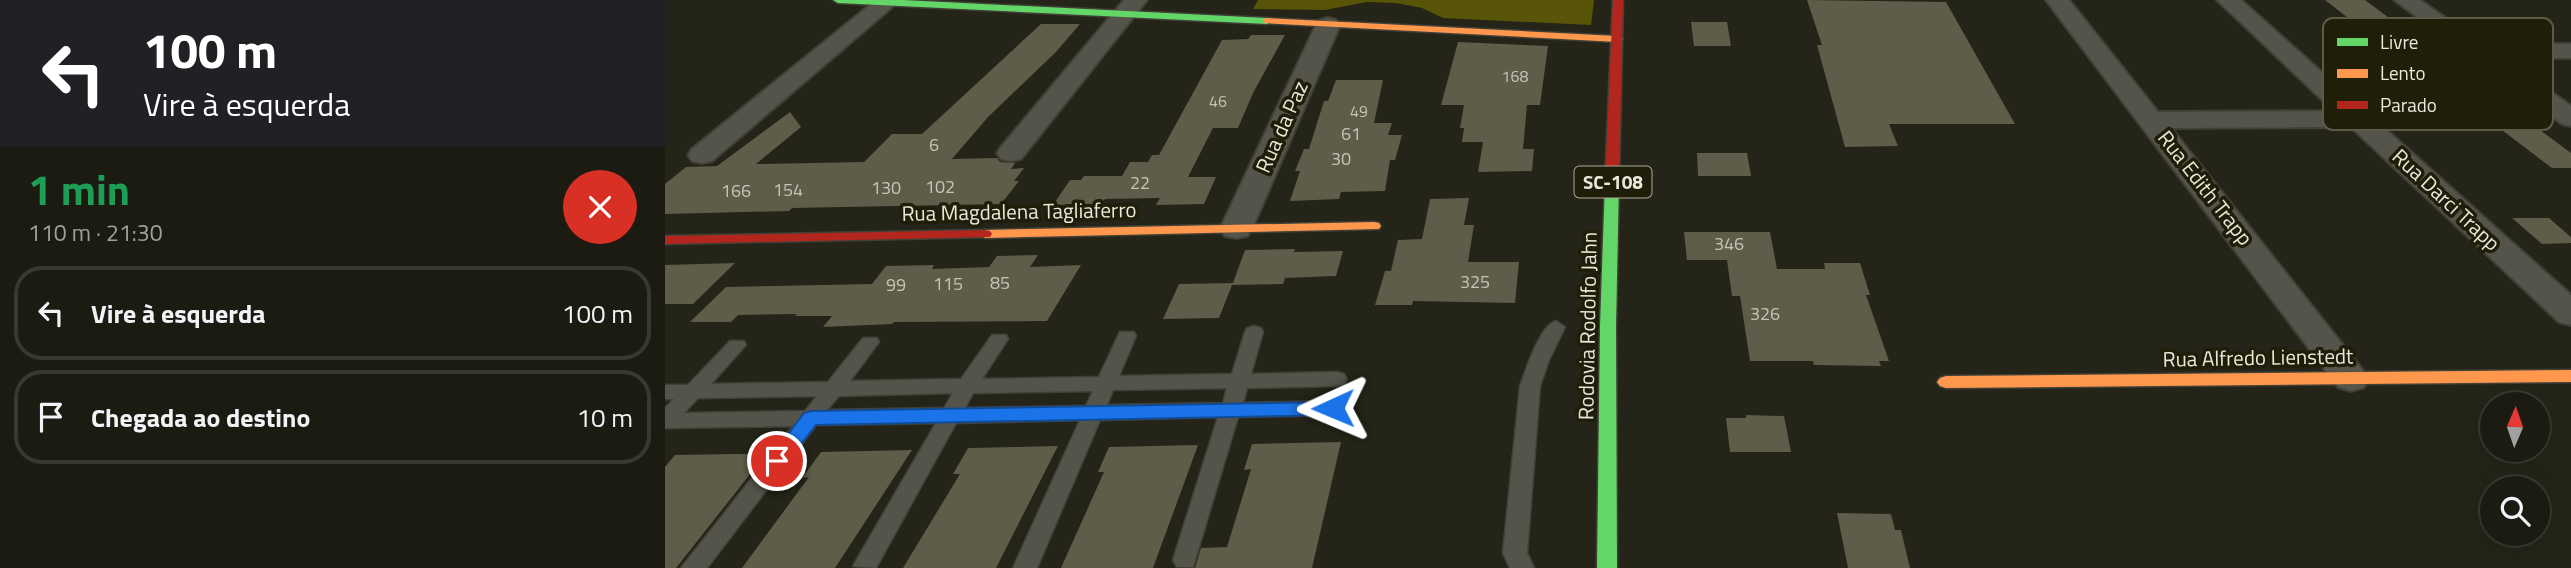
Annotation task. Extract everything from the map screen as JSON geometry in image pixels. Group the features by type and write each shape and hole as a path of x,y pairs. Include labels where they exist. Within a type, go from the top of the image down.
{"street":[{"path":"838,0 1129,7 1328,24 1617,39"},
{"name":"Rodovia Rodolfo Jahn","path":"1607,568 1608,326 1618,0"},
{"name":"Rua Edith Trapp","path":"2057,0 2153,120 2351,378"},
{"name":"Rua Darci Trapp","path":"2228,0 2323,87"},
{"path":"2405,0 2430,18"},
{"path":"702,155 887,2"},
{"path":"1011,153 1129,7"},
{"name":"Rua da Paz","path":"1236,229 1328,24"},
{"path":"2553,51 2571,51"},
{"path":"2553,105 2571,118"},
{"path":"2153,120 2323,119"},
{"name":"Rua Darci Trapp","path":"2370,130 2571,314"},
{"name":"Rua Magdalena Tagliaferro","path":"665,240 1374,226"},
{"name":"Rua Alfredo Lienstedt","path":"1946,382 2571,376"}],"lane":[{"path":"1522,568 1515,553 1530,386 1539,360 1556,327"},
{"path":"1185,560 1254,332"},
{"path":"1025,568 1127,336"},
{"path":"865,566 967,386 999,339"},
{"path":"693,568 870,342"},
{"path":"665,421 737,345"},
{"path":"665,392 1337,379"},
{"path":"665,421 1333,408"}],"shaded area":[{"path":"1258,0 1594,0 1591,25 1443,18 1422,8 1396,3 1367,2 1325,10 1253,9"}],"building":[{"path":"1807,0 1946,2 2015,124 1889,124 1898,146 1845,147 1817,45 1822,45"},
{"path":"2325,0 2365,0 2389,18 2348,18"},
{"path":"1691,22 1727,22 1731,46 1694,46"},
{"path":"1041,24 1080,24 1056,52 988,117 952,159 997,158 1000,162 1015,163 1011,169 1024,168 1014,181 1019,181 1001,204 792,208 789,211 665,214 665,184 686,167 717,166 790,112 801,127 756,164 864,162 892,134 922,134"},
{"path":"1251,35 1285,35 1253,93 1238,128 1213,128 1188,177 1216,177 1204,204 1156,205 1160,198 1105,199 1101,204 1053,205 1070,180 1081,180 1084,176 1122,176 1130,162 1148,162 1152,155 1159,155 1222,40 1248,39"},
{"path":"1458,42 1548,46 1540,105 1527,105 1523,149 1534,149 1532,171 1478,172 1483,142 1462,142 1464,128 1460,128 1464,105 1441,105"},
{"path":"1336,80 1383,80 1374,123 1392,123 1388,135 1402,135 1395,160 1390,160 1385,191 1341,192 1339,199 1290,201 1300,171 1295,171 1304,149 1309,149 1324,101 1328,101"},
{"path":"2502,130 2540,130 2571,153 2571,168 2552,168"},
{"path":"1697,153 1747,153 1751,176 1698,176"},
{"path":"1469,198 1464,225 1474,225 1468,262 1519,262 1515,303 1413,301 1412,305 1375,305 1385,271 1391,271 1398,240 1422,239 1430,199"},
{"path":"2512,218 2549,218 2571,237 2571,243 2542,244"},
{"path":"1684,232 1770,232 1777,269 1825,269 1824,263 1860,263 1870,295 1866,295 1889,361 1879,361 1881,366 1814,365 1813,361 1750,361 1740,296 1732,296 1727,260 1687,260"},
{"path":"1295,249 1294,252 1343,251 1336,276 1285,278 1283,284 1232,285 1219,318 1163,319 1179,284 1233,283 1245,250"},
{"path":"1038,255 1030,267 1081,265 1047,321 894,322 823,327 832,316 795,316 797,314 738,315 731,322 690,322 726,287 872,284 886,266 934,265 932,269 989,267 997,256"},
{"path":"735,263 693,304 665,304 665,265"},
{"path":"1746,415 1784,416 1791,452 1730,452 1726,418 1746,418"},
{"path":"1341,442 1312,568 1195,568 1201,548 1227,547 1251,469 1244,470 1252,444"},
{"path":"1198,445 1153,568 1061,568 1104,472 1098,472 1109,447"},
{"path":"1058,446 996,568 903,568 960,474 953,474 968,448"},
{"path":"912,450 835,568 742,568 809,477 802,478 821,452"},
{"path":"766,454 676,568 665,568 665,467 675,455"},
{"path":"1837,513 1891,514 1895,530 1901,530 1910,568 1848,568"}],"traffic: fast":[{"path":"838,0 1267,21"},
{"path":"1607,568 1608,326 1612,182"}],"traffic: slow":[{"path":"1267,21 1617,39"},
{"path":"985,234 1374,226"},
{"path":"1946,382 2571,376"}],"traffic: jam":[{"path":"1612,182 1618,0"},
{"path":"665,240 985,234"}],"route":[{"path":"777,461 811,418 1333,408"}]}
